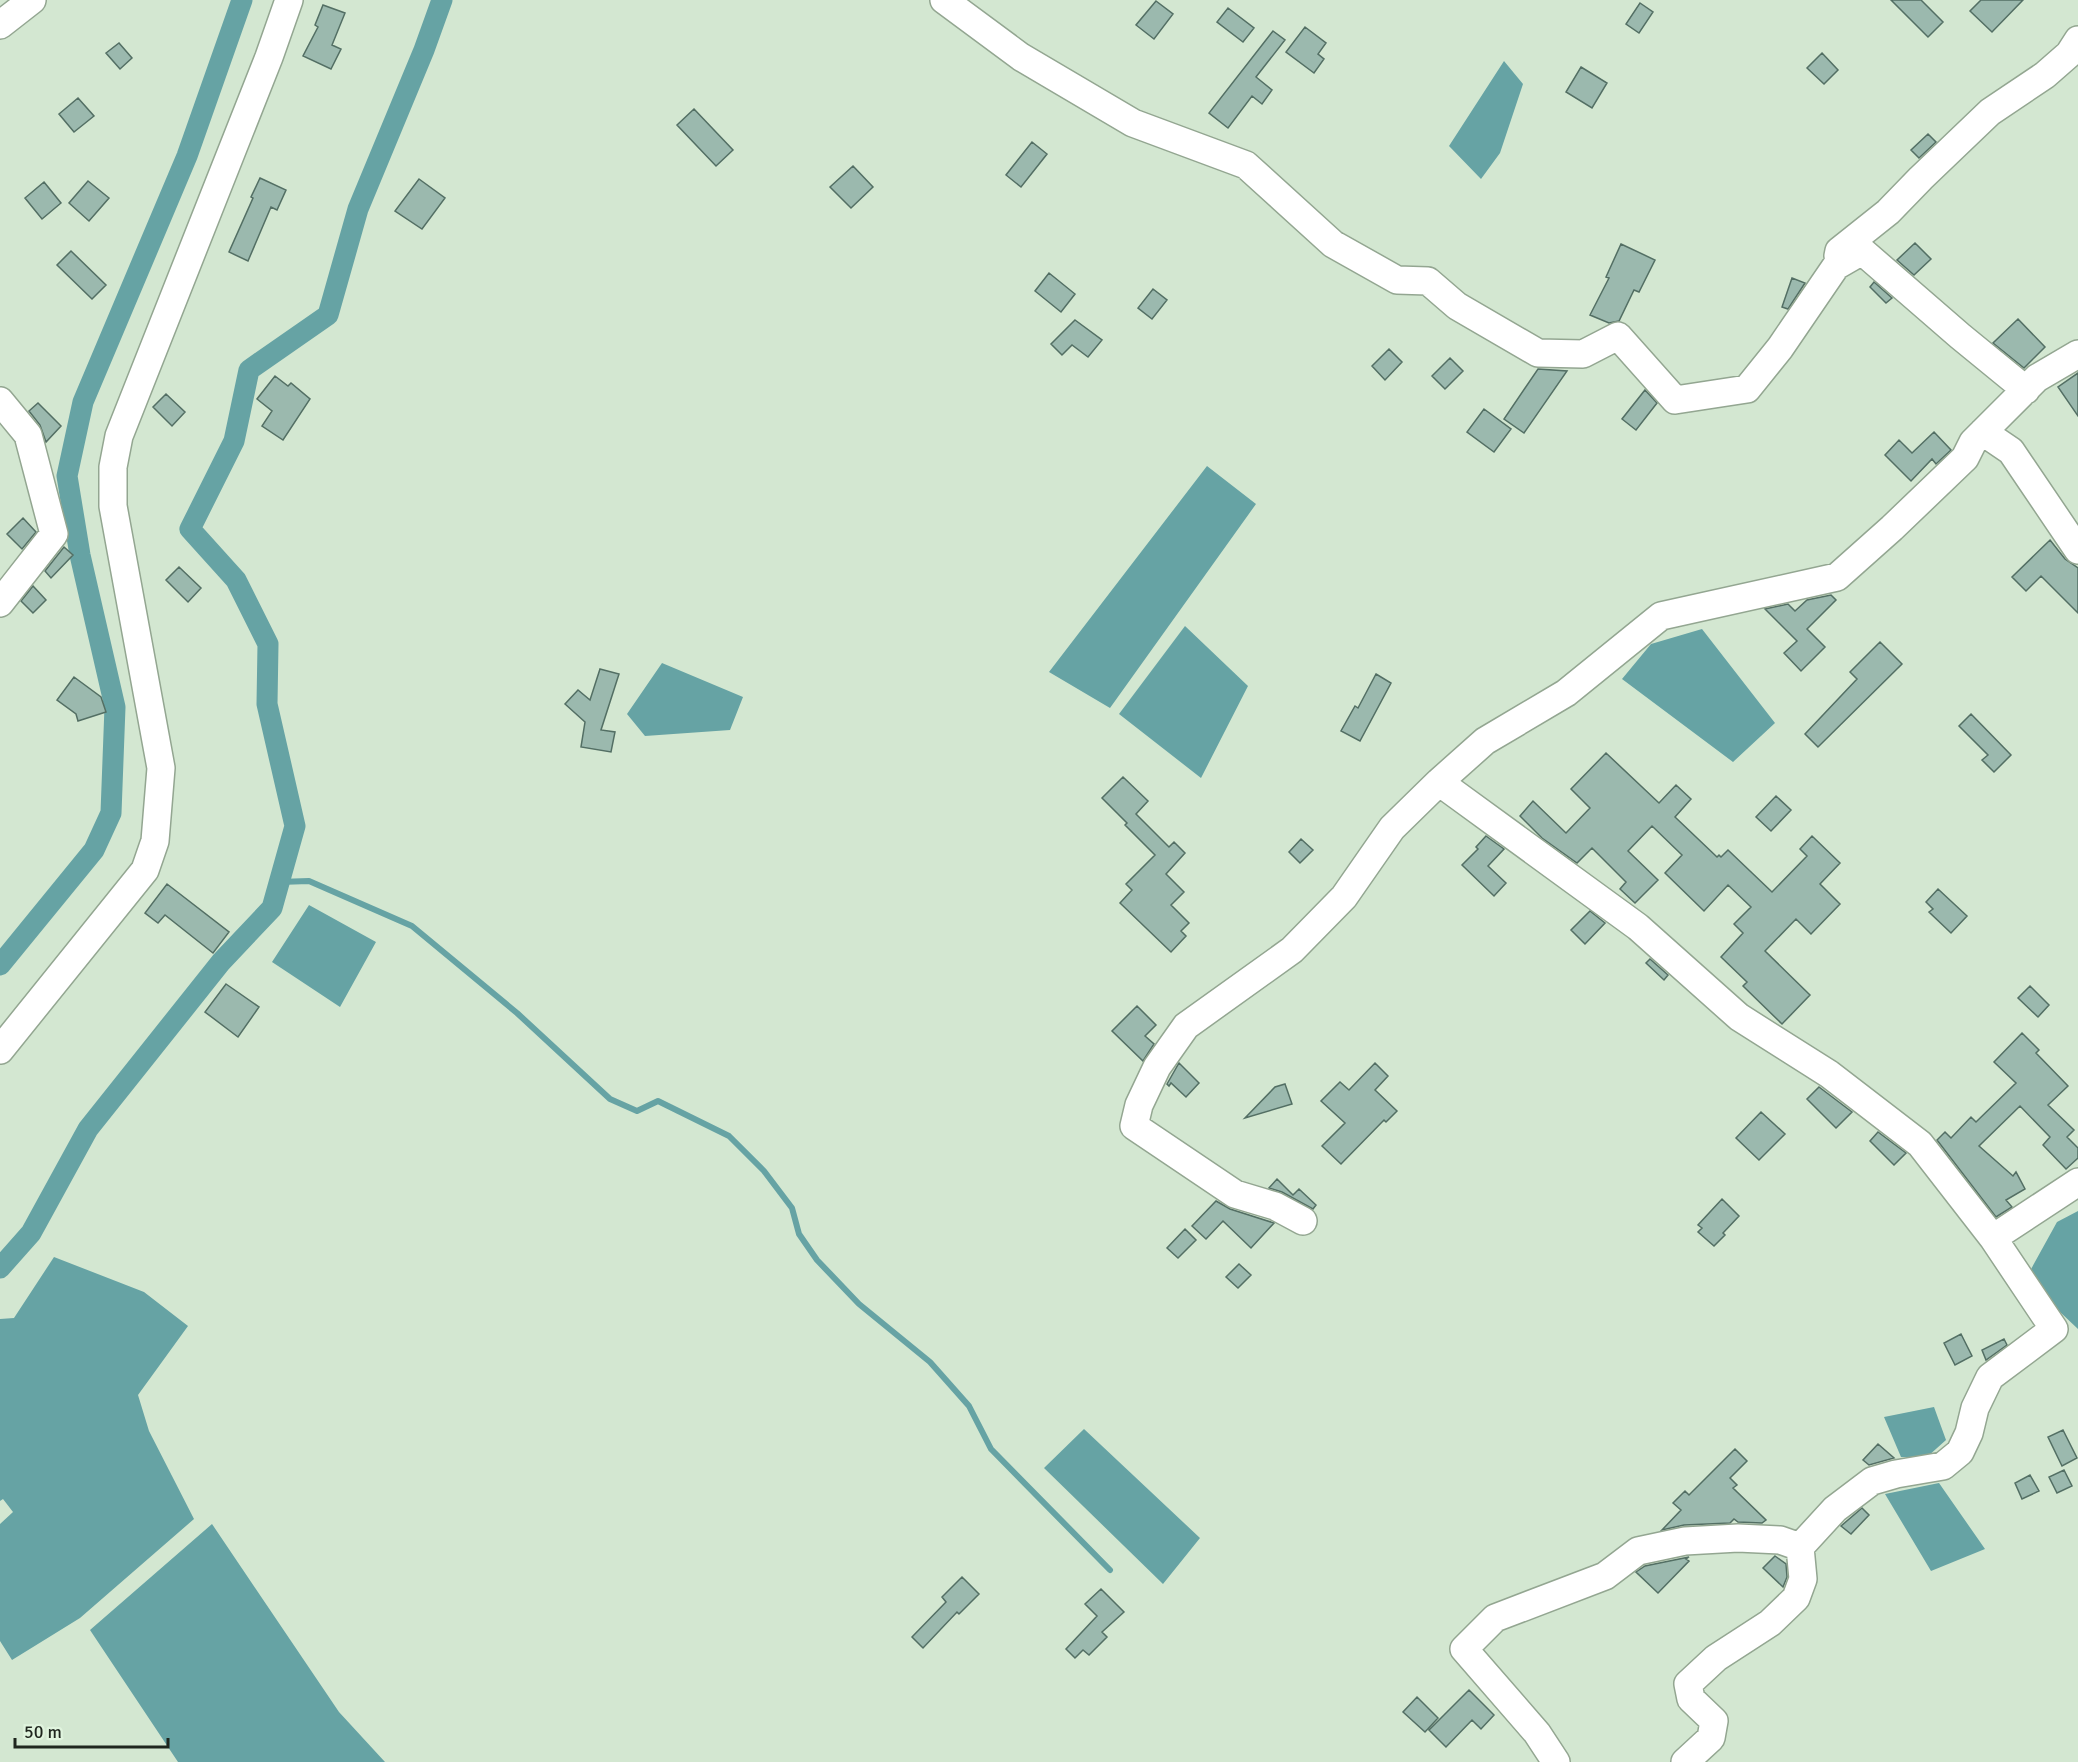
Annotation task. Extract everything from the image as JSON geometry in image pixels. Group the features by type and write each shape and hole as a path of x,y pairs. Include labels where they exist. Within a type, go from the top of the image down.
{"street":[{"path":"0,25 32,0"},
{"path":"0,1050 145,870 155,841 161,768 113,506 113,467 119,436 269,57 289,0"},
{"path":"944,0 1021,57 1133,123 1246,165 1333,244 1397,280 1428,281 1457,306 1538,353 1583,354 1618,336 1676,400 1747,389 1780,348 1836,266 1839,251 1888,212 1990,112 2045,75 2068,54 2078,40"},
{"path":"1836,266 1862,251 2026,390"},
{"path":"1303,1221 1275,1206 1234,1194 1134,1126 1139,1105 1157,1067 1186,1026 1292,950 1344,897 1392,828 1485,741 1566,693 1661,616 1837,577 1965,458 1973,442 2037,378 2078,354"},
{"path":"0,401 5,410 28,435 54,534 0,603"},
{"path":"1983,432 2011,451 2078,550"},
{"path":"1439,782 1638,927 1739,1017 1829,1074 1920,1144 1993,1238 2054,1329 1990,1377 1975,1408 1969,1433 1960,1452 1943,1466 1896,1474 1872,1481 1835,1509 1800,1547 1803,1579 1797,1598 1770,1623 1716,1658 1689,1684 1691,1699 1714,1721 1711,1738 1685,1762"},
{"path":"1993,1238 2078,1182"},
{"path":"1556,1762 1537,1733 1464,1649 1495,1618 1605,1576 1638,1551 1685,1541 1738,1538 1780,1540 1800,1547"}],"water":[{"path":"1504,61 1523,84 1500,153 1481,179 1449,146"},
{"path":"1207,466 1256,504 1110,708 1049,672"},
{"path":"1185,626 1248,686 1201,778 1119,714"},
{"path":"1702,629 1775,723 1733,762 1622,679 1651,644"},
{"path":"662,663 743,697 730,730 645,736 627,714"},
{"path":"309,905 376,942 340,1007 272,962"},
{"path":"2078,1211 2078,1329 2060,1312 2030,1271 2057,1222"},
{"path":"54,1257 144,1292 188,1326 138,1395 149,1431 194,1519 80,1618 12,1660 0,1641 0,1524 13,1512 3,1499 0,1501 0,1319 14,1318"},
{"path":"1934,1407 1946,1440 1927,1457 1901,1457 1884,1417"},
{"path":"1084,1429 1200,1538 1163,1584 1044,1468"},
{"path":"1939,1483 1985,1549 1931,1571 1885,1494"},
{"path":"212,1524 339,1712 385,1762 178,1762 90,1630"}],"building":[{"path":"1891,0 1921,0 1943,22 1928,37"},
{"path":"1981,0 2023,0 1992,32 1970,11"},
{"path":"1156,1 1173,14 1154,39 1136,25"},
{"path":"1640,3 1653,12 1639,33 1626,24"},
{"path":"323,5 345,13 332,45 341,49 331,69 303,56 318,27 315,25"},
{"path":"1228,8 1254,28 1243,42 1217,22"},
{"path":"1305,27 1326,43 1318,54 1324,59 1314,73 1286,52"},
{"path":"1273,31 1285,40 1256,77 1272,90 1262,104 1252,96 1228,128 1209,113"},
{"path":"119,43 132,58 120,69 106,53"},
{"path":"1822,53 1838,70 1824,84 1807,68"},
{"path":"1581,67 1607,83 1592,108 1566,92"},
{"path":"78,98 94,116 74,132 59,114"},
{"path":"694,109 733,150 716,166 677,125"},
{"path":"1928,134 1936,142 1919,158 1911,150"},
{"path":"1032,142 1047,154 1021,187 1006,175"},
{"path":"853,166 873,187 851,208 830,187"},
{"path":"260,178 286,190 277,210 271,207 248,261 229,252"},
{"path":"419,179 445,198 422,229 395,211"},
{"path":"88,181 109,198 89,221 69,203"},
{"path":"44,182 61,203 42,219 25,198"},
{"path":"1915,243 1931,259 1914,275 1897,260"},
{"path":"1621,244 1655,260 1639,292 1634,290 1619,321 1609,323 1590,315 1609,278 1606,277"},
{"path":"71,251 106,285 92,299 57,265"},
{"path":"1049,273 1075,294 1061,312 1035,291"},
{"path":"1792,278 1805,283 1788,309 1782,307"},
{"path":"1874,282 1892,298 1886,303 1870,287"},
{"path":"1153,289 1167,300 1152,319 1138,308"},
{"path":"2018,319 2045,347 2024,368 1993,343"},
{"path":"1075,320 1102,340 1088,357 1072,345 1062,355 1051,344"},
{"path":"1389,349 1402,362 1385,380 1372,366"},
{"path":"1450,358 1463,371 1445,389 1432,376"},
{"path":"1538,369 1567,371 1524,433 1504,419"},
{"path":"2078,373 2078,416 2058,387"},
{"path":"275,376 288,386 291,383 310,399 283,440 262,426 272,411 257,399"},
{"path":"1645,390 1657,403 1636,430 1622,419"},
{"path":"166,394 185,412 172,426 153,407"},
{"path":"38,403 61,426 46,442 40,425 29,411"},
{"path":"1484,409 1511,429 1494,452 1467,432"},
{"path":"1934,432 1951,450 1936,464 1932,459 1911,481 1885,455 1899,440 1912,453"},
{"path":"23,518 36,532 22,549 7,534"},
{"path":"2050,540 2065,559 2078,568 2078,613 2041,576 2026,591 2012,577"},
{"path":"64,547 73,555 51,578 45,571"},
{"path":"179,567 201,588 188,602 166,580"},
{"path":"33,586 46,600 33,613 21,601"},
{"path":"1831,595 1836,600 1807,629 1825,647 1801,671 1784,653 1797,641 1765,609 1788,604 1795,611 1807,600"},
{"path":"1880,642 1902,664 1818,747 1805,734 1857,679 1850,672"},
{"path":"600,669 619,674 601,730 615,732 611,752 581,747 585,722 565,704 578,690 590,700"},
{"path":"1376,674 1391,683 1360,741 1341,731 1355,706 1358,708"},
{"path":"74,677 101,697 106,712 78,721 76,714 57,700"},
{"path":"1971,714 2011,755 1994,772 1982,760 1988,755 1959,726"},
{"path":"1606,753 1659,803 1676,785 1691,799 1675,817 1717,857 1719,855 1721,857 1728,850 1772,892 1807,856 1800,849 1812,836 1840,863 1820,884 1840,904 1811,934 1796,919 1765,951 1810,995 1782,1024 1743,986 1747,982 1721,957 1743,933 1734,924 1751,907 1728,885 1704,911 1665,873 1682,855 1652,826 1628,851 1658,880 1635,903 1620,889 1626,882 1592,848 1577,863 1542,838 1520,816 1533,801 1566,833 1590,808 1571,789"},
{"path":"1123,777 1148,801 1136,814 1169,847 1174,842 1185,853 1166,874 1184,892 1171,905 1189,923 1181,931 1186,936 1171,952 1120,903 1132,890 1126,884 1155,855 1102,798"},
{"path":"1776,796 1791,810 1771,831 1756,817"},
{"path":"1486,836 1504,849 1488,866 1506,883 1494,896 1462,865 1478,849 1476,847"},
{"path":"1301,839 1313,850 1300,863 1289,852"},
{"path":"167,884 229,932 213,953 165,915 158,923 145,913"},
{"path":"1938,889 1967,916 1951,933 1929,912 1933,909 1926,902"},
{"path":"1590,911 1605,923 1585,944 1571,930"},
{"path":"1650,959 1668,975 1664,980 1646,963"},
{"path":"226,984 259,1007 238,1037 205,1012"},
{"path":"2030,986 2049,1005 2038,1017 2018,998"},
{"path":"1137,1006 1156,1025 1145,1036 1154,1044 1143,1061 1112,1031"},
{"path":"2022,1033 2039,1050 2036,1053 2068,1086 2048,1105 2074,1130 2067,1137 2078,1148 2078,1158 2066,1169 2043,1145 2050,1137 2020,1106 1979,1146 2013,1176 2016,1172 2025,1189 2006,1200 2012,1207 1996,1217 1937,1140 1945,1132 1951,1138 1971,1117 1976,1122 2016,1083 1994,1062"},
{"path":"1179,1063 1199,1083 1186,1097 1171,1083 1169,1086 1167,1084"},
{"path":"1375,1063 1388,1076 1375,1090 1397,1111 1386,1122 1384,1120 1341,1164 1322,1146 1345,1123 1321,1101 1340,1082 1349,1090"},
{"path":"1285,1084 1292,1104 1245,1118 1275,1087"},
{"path":"1819,1087 1852,1112 1836,1128 1807,1099"},
{"path":"1761,1112 1785,1134 1759,1160 1736,1138"},
{"path":"1878,1132 1906,1153 1894,1165 1870,1141"},
{"path":"1277,1179 1293,1195 1299,1189 1316,1205 1313,1209 1282,1192 1269,1188"},
{"path":"1722,1199 1739,1216 1714,1246 1698,1232 1702,1228 1698,1225"},
{"path":"1216,1201 1230,1209 1274,1223 1251,1248 1223,1221 1206,1239 1192,1226"},
{"path":"1185,1229 1196,1240 1178,1258 1167,1248"},
{"path":"1239,1264 1251,1275 1238,1288 1226,1277"},
{"path":"1961,1334 1972,1356 1955,1365 1944,1343"},
{"path":"2004,1339 2007,1345 1986,1360 1982,1350"},
{"path":"2063,1430 2077,1458 2062,1466 2048,1437"},
{"path":"1878,1444 1894,1458 1869,1465 1863,1460"},
{"path":"1735,1449 1747,1461 1730,1478 1737,1485 1733,1488 1766,1520 1762,1523 1738,1522 1734,1519 1730,1523 1684,1525 1662,1530 1681,1510 1673,1503 1685,1491 1689,1495"},
{"path":"2064,1470 2072,1486 2057,1493 2049,1477"},
{"path":"2030,1475 2039,1491 2022,1499 2015,1483"},
{"path":"1862,1508 1869,1515 1851,1534 1841,1526"},
{"path":"1775,1556 1786,1564 1787,1577 1783,1587 1763,1568"},
{"path":"1689,1557 1686,1559 1689,1561 1658,1593 1636,1572 1645,1566"},
{"path":"962,1577 979,1594 959,1614 957,1612 923,1648 912,1637 946,1602 942,1597"},
{"path":"1101,1589 1124,1612 1102,1632 1107,1637 1089,1655 1083,1650 1075,1658 1066,1649 1097,1616 1085,1604"},
{"path":"1469,1690 1494,1715 1481,1729 1472,1720 1446,1747 1429,1730"},
{"path":"1417,1697 1438,1718 1425,1732 1403,1712"}],"waterway":[{"path":"0,965 94,850 111,813 115,707 80,555 67,476 83,402 187,156 242,0"},
{"path":"0,1268 31,1233 88,1129 221,962 272,908 295,826 267,704 268,644 236,580 190,529 234,441 249,370 328,315 358,209 424,50 442,0"},
{"path":"279,882 309,881 412,926 517,1013 610,1099 637,1111 658,1101 729,1136 764,1171 792,1208 799,1234 817,1260 859,1304 930,1362 969,1406 991,1449 1110,1570"}]}
